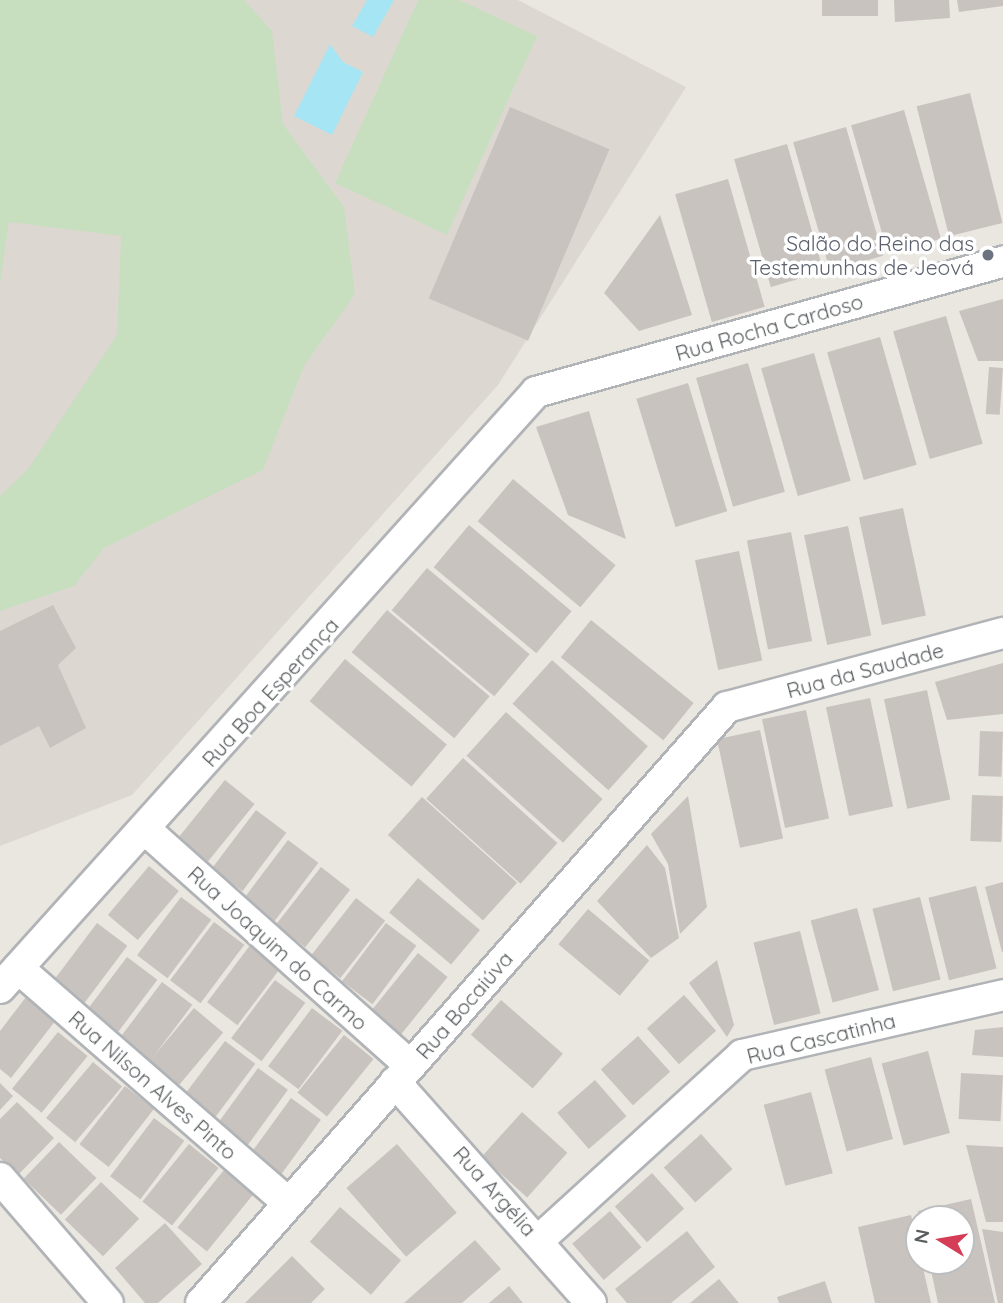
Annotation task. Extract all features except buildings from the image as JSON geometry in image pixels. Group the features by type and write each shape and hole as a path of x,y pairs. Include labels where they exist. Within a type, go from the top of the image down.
{"street":[{"name":"Rua Rocha Cardoso","path":"536,392 1003,262"},
{"name":"Rua Boa Esperança","path":"9,978 147,831 536,392"},
{"name":"Rua da Saudade","path":"727,707 1003,633"},
{"name":"Rua Bocaiúva","path":"201,1303 727,707"},
{"name":"Rua Joaquim do Carmo","path":"147,831 403,1074"},
{"name":"Rua Nilson Alves Pinto","path":"9,978 288,1203"},
{"name":"Rua Cascatinha","path":"539,1240 741,1055 1003,995"},
{"name":"Rua Argélia","path":"403,1074 591,1303"},
{"path":"0,1178 108,1303"}],"shaded area":[{"path":"0,0 518,0 686,87 498,385 132,795 0,846"}],"green space":[{"path":"0,0 244,0 272,31 283,124 344,207 355,294 304,366 263,470 104,548 74,586 0,611 0,496 28,469 117,335 121,236 9,222 0,284"},
{"path":"418,0 459,0 537,36 447,235 335,183"}],"water":[{"path":"367,0 394,0 373,37 352,26"},
{"path":"330,44 343,62 363,72 332,135 294,116"}],"place":[{"name":"Salão do Reino das Testemunhas de Jeová","path":"988,255"}]}
